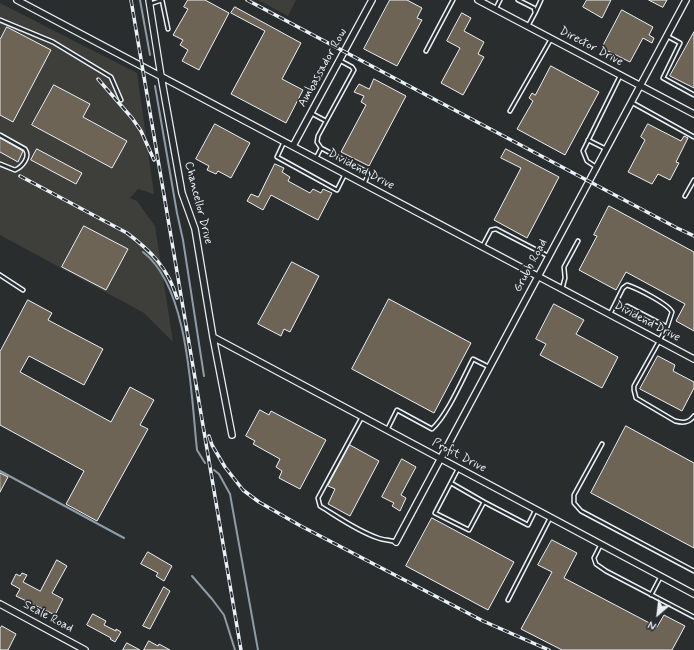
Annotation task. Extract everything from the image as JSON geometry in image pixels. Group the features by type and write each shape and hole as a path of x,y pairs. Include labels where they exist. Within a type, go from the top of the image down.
{"street":[{"name":"Dividend Drive","path":"17,0 694,359"},
{"name":"Ambassador Row","path":"292,146 372,0"},
{"name":"Grubb Road","path":"396,542 686,0"},
{"name":"Director Drive","path":"481,1 694,114"},
{"name":"Chancellor Drive","path":"149,2 182,193 195,229 213,337 232,435"},
{"name":"Profit Drive","path":"213,337 694,594"},
{"name":"Seale Road","path":"0,604 85,650"}],"lane":[{"path":"149,2 162,0 168,29"},
{"path":"426,51 453,0"},
{"path":"495,9 500,0"},
{"path":"518,0 534,8 535,13"},
{"path":"528,26 541,0"},
{"path":"0,20 52,42 111,77 121,100"},
{"path":"667,36 680,43 663,78 694,95"},
{"path":"510,111 551,39"},
{"path":"339,60 352,67 354,70 318,136 317,142 321,148 367,172 368,175 364,184"},
{"path":"596,167 586,161 583,151 620,76"},
{"path":"631,102 694,137"},
{"path":"311,113 326,121"},
{"path":"0,135 28,152 28,156 20,169 15,170 0,164"},
{"path":"588,140 606,149"},
{"path":"284,142 277,157 337,190 345,174"},
{"path":"316,158 321,148"},
{"path":"685,196 694,180"},
{"path":"482,247 491,230 496,229 549,257"},
{"path":"562,289 565,278 564,267 578,241"},
{"path":"0,275 23,290"},
{"path":"610,314 623,288 627,285 665,304 671,309 672,312 660,341 634,386 634,390 636,398 675,422 682,423 690,421 694,416"},
{"path":"627,306 666,327"},
{"path":"387,430 397,410 432,429 437,425 473,360 489,368"},
{"path":"362,417 318,498 320,506 379,539 387,539 396,542"},
{"path":"602,444 574,495 574,503 581,511 694,570"},
{"path":"459,468 436,513 469,530 484,502"},
{"path":"451,483 528,525 536,510"},
{"path":"508,600 551,517"},
{"path":"601,544 594,558 596,564 606,571 694,617"},
{"path":"651,595 661,576"}],"shaded area":[{"path":"258,0 296,0 288,16"},
{"path":"0,3 137,73 154,194 138,189 130,198 137,201 155,226 173,342 144,313 0,235"}],"building":[{"path":"188,0 205,0 229,13 199,70 182,61 188,50 180,45 183,40 173,35 188,9 184,7"},
{"path":"390,0 407,0 422,8 417,18 422,20 397,66 364,49"},
{"path":"587,0 611,0 602,18 583,7"},
{"path":"649,0 667,0 663,7"},
{"path":"235,7 301,43 282,79 303,90 286,123 231,94 265,31 231,13"},
{"path":"622,10 653,27 649,35 654,38 652,43 643,38 630,62 602,48"},
{"path":"462,13 471,18 464,31 484,42 478,54 484,57 463,95 441,83 460,48 447,41"},
{"path":"7,27 51,50 13,122 0,115 0,40"},
{"path":"694,32 694,88 670,76"},
{"path":"551,66 599,92 565,155 517,129 533,101 529,98 532,93 535,95"},
{"path":"374,79 406,96 369,166 341,152 366,105 361,102 364,96 354,92 359,84 369,89"},
{"path":"54,85 90,104 83,117 127,141 112,168 32,125"},
{"path":"215,124 250,143 231,178 218,171 216,174 207,170 209,166 196,159"},
{"path":"648,124 681,141 684,136 688,138 676,162 679,163 670,180 658,174 652,184 628,172 645,140 641,137"},
{"path":"0,138 23,151 18,162 0,152"},
{"path":"37,149 82,173 76,184 31,160"},
{"path":"506,149 559,177 527,238 494,220 521,168 501,158"},
{"path":"275,164 284,168 282,172 290,177 288,181 310,193 313,189 321,193 323,189 332,193 318,220 271,195 263,210 247,201 251,194 258,197"},
{"path":"609,206 694,252 694,331 676,321 685,304 626,272 616,290 579,270 597,236 594,235"},
{"path":"84,226 128,249 106,290 62,267"},
{"path":"292,262 319,276 290,332 284,329 281,336 258,324"},
{"path":"389,299 471,343 434,413 352,369"},
{"path":"28,300 52,313 48,320 103,349 84,385 29,356 20,372 111,422 130,387 154,400 140,425 148,429 97,521 66,504 84,471 0,425 0,352"},
{"path":"554,304 584,320 576,334 618,357 602,388 540,355 546,344 536,339"},
{"path":"658,356 675,365 673,371 694,382 694,388 682,411 640,389"},
{"path":"260,410 269,415 271,411 326,440 300,489 279,478 282,471 276,467 280,459 253,444 255,441 246,436"},
{"path":"626,426 694,463 694,548 591,493"},
{"path":"350,445 379,461 350,516 328,504 335,489 328,486"},
{"path":"402,459 416,467 401,495 406,498 400,511 392,506 394,503 382,497"},
{"path":"0,473 8,477 0,492"},
{"path":"432,518 514,562 488,610 406,566"},
{"path":"552,540 577,553 564,578 657,627 664,615 685,626 672,650 562,650 521,629 552,572 538,565"},
{"path":"148,552 172,566 164,581 156,576 158,573 141,564"},
{"path":"57,560 67,566 52,593 63,599 55,615 16,596 20,589 11,584 16,574 20,576 22,573 27,575 23,582 40,591"},
{"path":"164,587 170,591 150,629 143,626"},
{"path":"93,614 106,621 104,625 121,632 115,642 110,639 111,638 87,625"},
{"path":"2,626 16,634 8,650 0,650 0,629"},
{"path":"149,641 158,646 159,644 170,650 144,650"},
{"path":"127,643 140,650 123,650"}],"waterway":[{"path":"140,0 150,55"},
{"path":"155,86 183,240 204,376"},
{"path":"143,252 158,268 170,290 179,316 189,372 197,450 205,463"},
{"path":"214,470 219,474 230,494 258,650"},
{"path":"0,471 124,538"},
{"path":"192,576 224,615 235,650"}],"railway":[{"path":"131,0 241,650"},
{"path":"247,0 694,236"},
{"path":"98,79 132,118 141,131 154,160"},
{"path":"20,176 127,233 158,261 169,278 177,298"},
{"path":"209,436 212,445 225,467 243,490 259,502 299,525 483,621 549,650"}]}
